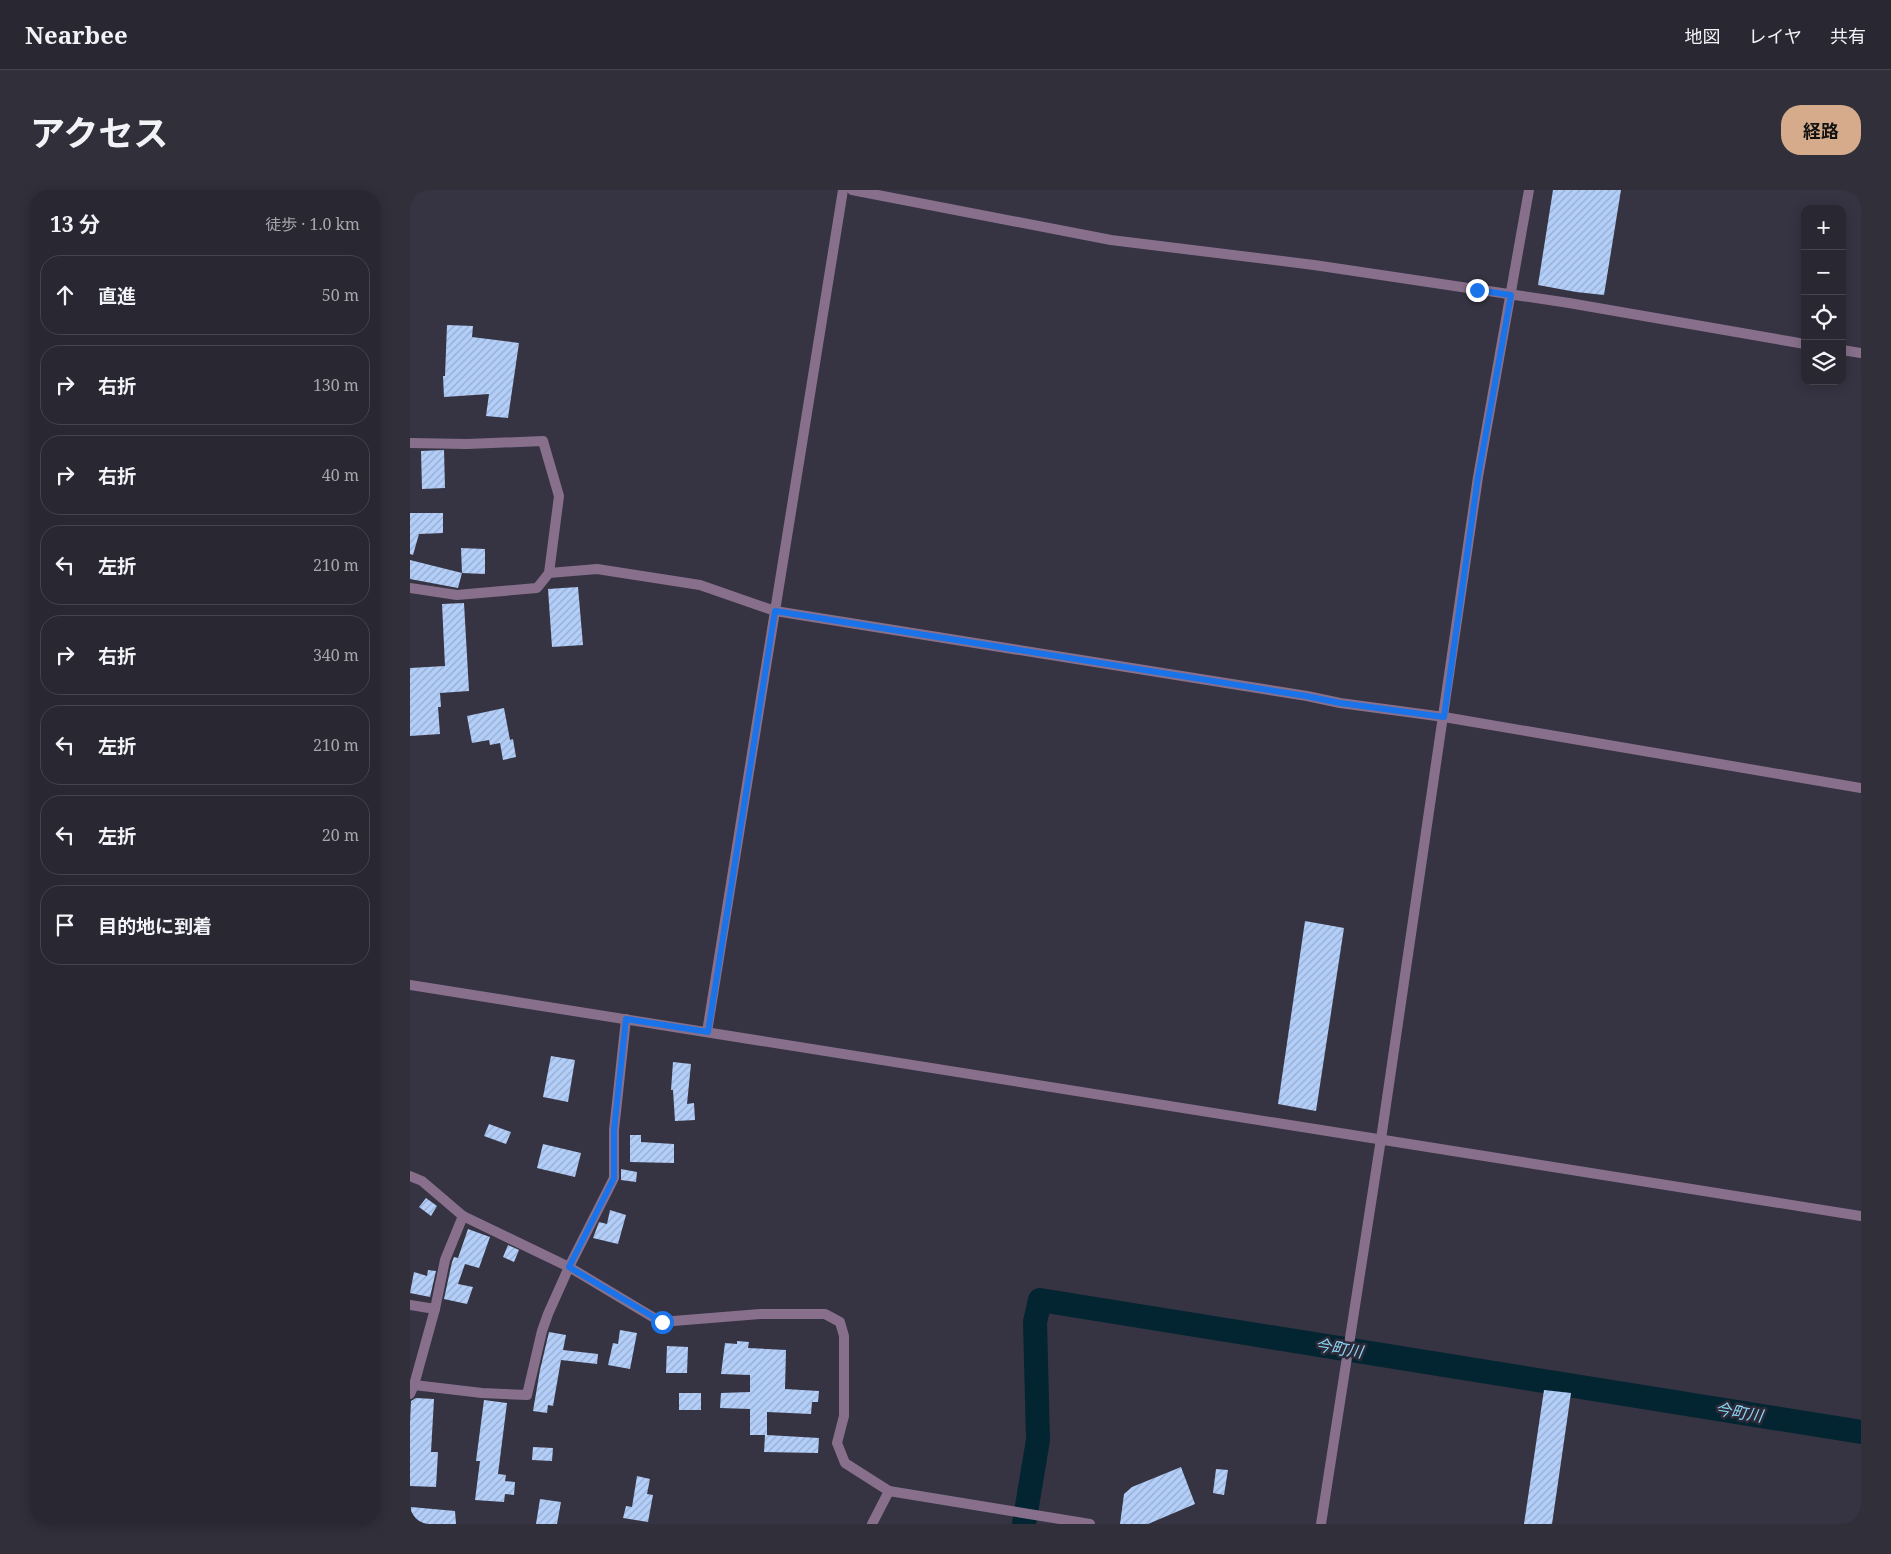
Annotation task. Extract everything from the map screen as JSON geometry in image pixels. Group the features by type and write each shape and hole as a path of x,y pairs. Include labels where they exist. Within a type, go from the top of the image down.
{"street":[{"path":"708,1032 843,190"},
{"path":"852,190 1111,240 1314,265 1569,303 1801,343"},
{"path":"1321,1524 1382,1139 1478,477 1529,190"},
{"path":"1846,351 1861,353"},
{"path":"410,443 543,442 559,496 550,574 537,588 457,595 410,588"},
{"path":"550,574 598,569 700,585 775,611 1340,703 1444,717 1861,788"},
{"path":"410,985 1861,1216"},
{"path":"463,1216 445,1260 435,1309 411,1390 527,1395 542,1331 569,1267 614,1178 614,1130 626,1019"},
{"path":"410,1176 422,1181 463,1216 569,1267 662,1322 760,1314 825,1314 840,1322 844,1336 844,1416 837,1443 845,1464 889,1491 1090,1524"},
{"path":"410,1304 435,1309"},
{"path":"872,1524 889,1491"}],"building":[{"path":"1553,190 1621,190 1604,295 1538,285"},
{"path":"447,325 473,326 472,337 519,343 508,418 486,416 489,394 444,397 443,376 445,376"},
{"path":"444,450 445,488 422,489 421,451"},
{"path":"410,513 443,513 443,533 419,534 413,555 410,554"},
{"path":"461,548 485,549 485,574 462,573"},
{"path":"410,560 462,573 458,588 410,579"},
{"path":"578,587 583,645 552,647 548,589"},
{"path":"464,603 469,691 440,693 441,707 438,707 440,734 410,736 410,668 445,666 442,604"},
{"path":"504,708 510,740 513,739 516,757 503,760 500,743 490,745 489,740 472,743 467,716"},
{"path":"1305,921 1344,928 1316,1111 1278,1104"},
{"path":"551,1056 575,1060 568,1102 543,1097"},
{"path":"673,1062 691,1064 687,1104 694,1103 695,1120 675,1121 673,1090 671,1090"},
{"path":"489,1124 511,1132 506,1144 484,1136"},
{"path":"630,1135 641,1135 641,1142 674,1144 674,1163 630,1162"},
{"path":"543,1144 581,1153 575,1177 537,1168"},
{"path":"621,1169 637,1172 636,1182 621,1180"},
{"path":"426,1198 437,1206 431,1216 419,1207"},
{"path":"610,1210 626,1215 618,1244 593,1238 599,1222 607,1224"},
{"path":"468,1229 490,1237 479,1268 465,1264 458,1284 473,1287 467,1304 444,1299 452,1262 454,1257 458,1258"},
{"path":"508,1245 519,1250 514,1262 503,1257"},
{"path":"428,1270 436,1271 430,1297 410,1293 414,1272 427,1276"},
{"path":"620,1330 637,1333 630,1369 608,1365 613,1343 618,1344"},
{"path":"549,1332 566,1335 563,1350 598,1354 597,1364 561,1360 553,1406 548,1405 547,1413 533,1411"},
{"path":"737,1341 749,1342 748,1348 786,1350 785,1389 819,1391 818,1402 812,1402 811,1414 767,1412 767,1435 819,1438 818,1453 764,1452 765,1435 750,1435 750,1409 720,1408 721,1393 750,1392 750,1375 721,1374 725,1343 737,1344"},
{"path":"667,1346 688,1347 687,1373 666,1373"},
{"path":"1544,1390 1571,1393 1552,1524 1524,1524"},
{"path":"679,1393 701,1393 701,1410 679,1410"},
{"path":"416,1398 434,1399 431,1452 438,1452 436,1487 410,1486 411,1401"},
{"path":"484,1400 507,1403 498,1474 506,1475 505,1481 515,1482 514,1495 505,1494 504,1502 475,1500 480,1461 476,1461"},
{"path":"533,1447 553,1448 552,1461 532,1460"},
{"path":"1181,1467 1195,1504 1148,1524 1120,1524 1124,1494 1132,1487"},
{"path":"1216,1469 1228,1470 1224,1495 1213,1493"},
{"path":"637,1476 650,1479 647,1494 653,1495 648,1522 623,1518 626,1506 632,1507"},
{"path":"540,1499 561,1502 557,1524 536,1524"},
{"path":"411,1507 455,1511 456,1524 410,1524"}],"waterway":[{"name":"今町川","path":"1024,1524 1038,1440 1035,1322 1040,1300 1861,1432"}],"route":[{"path":"662,1322 569,1267 614,1178 614,1130 626,1019 708,1032 775,611 1340,703 1444,717 1478,477 1511,295 1477,290"}]}
